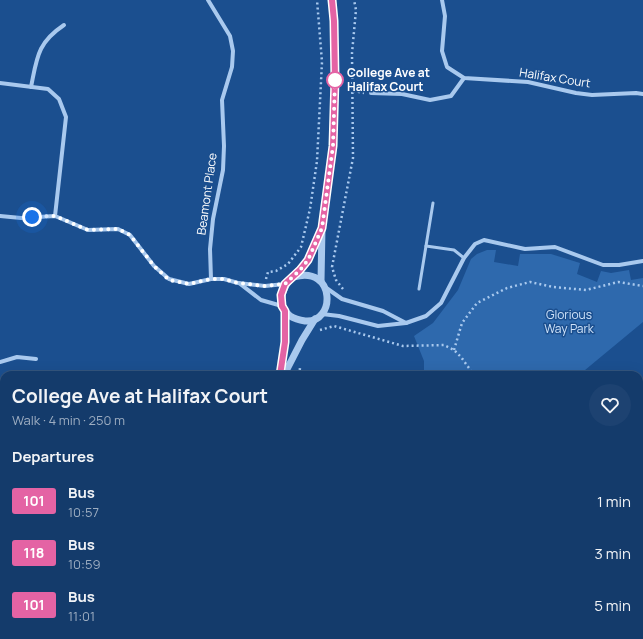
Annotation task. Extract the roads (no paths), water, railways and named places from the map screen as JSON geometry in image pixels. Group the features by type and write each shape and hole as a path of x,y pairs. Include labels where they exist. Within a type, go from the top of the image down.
{"street":[{"name":"Beamont Place","path":"208,0 230,36 233,51 232,67 222,100 224,146 223,170 213,219 210,248 211,279"},
{"path":"286,371 302,340 318,316 325,309 328,302 328,294 323,284 322,228 333,146 335,79 334,21 332,0"},
{"name":"Halifax Court","path":"442,0 445,16 442,51 447,67 464,78 528,82 584,94 643,94"},
{"path":"31,87 38,54 44,42 53,33 64,26"},
{"path":"371,94 402,94 430,100 451,96 464,78"},
{"path":"0,82 48,89 59,99 66,117 55,216"},
{"path":"0,216 21,218 55,216 88,230 118,229 130,235 154,266 169,280 189,284 211,279 224,279 238,283 265,286 285,284"},
{"path":"281,371 285,342 284,308 281,295 285,284 294,277 308,260 322,228"},
{"path":"238,283 261,300 284,308 289,316 296,320 308,321 318,316 339,316 378,326 406,323 426,316 441,303 464,258 475,244 484,240 525,248 555,247 602,265 619,265 643,261"},
{"path":"294,277 302,274 308,275 323,284 342,299 383,311 406,323"},
{"path":"0,362 16,357 36,359"}],"lane":[{"path":"419,289 433,202"},
{"path":"426,246 454,250 464,258"}],"place":[{"name":"College Ave at Halifax Court","path":"335,80"}],"park label":[{"name":"Glorious Way Park","path":"569,322"}]}
